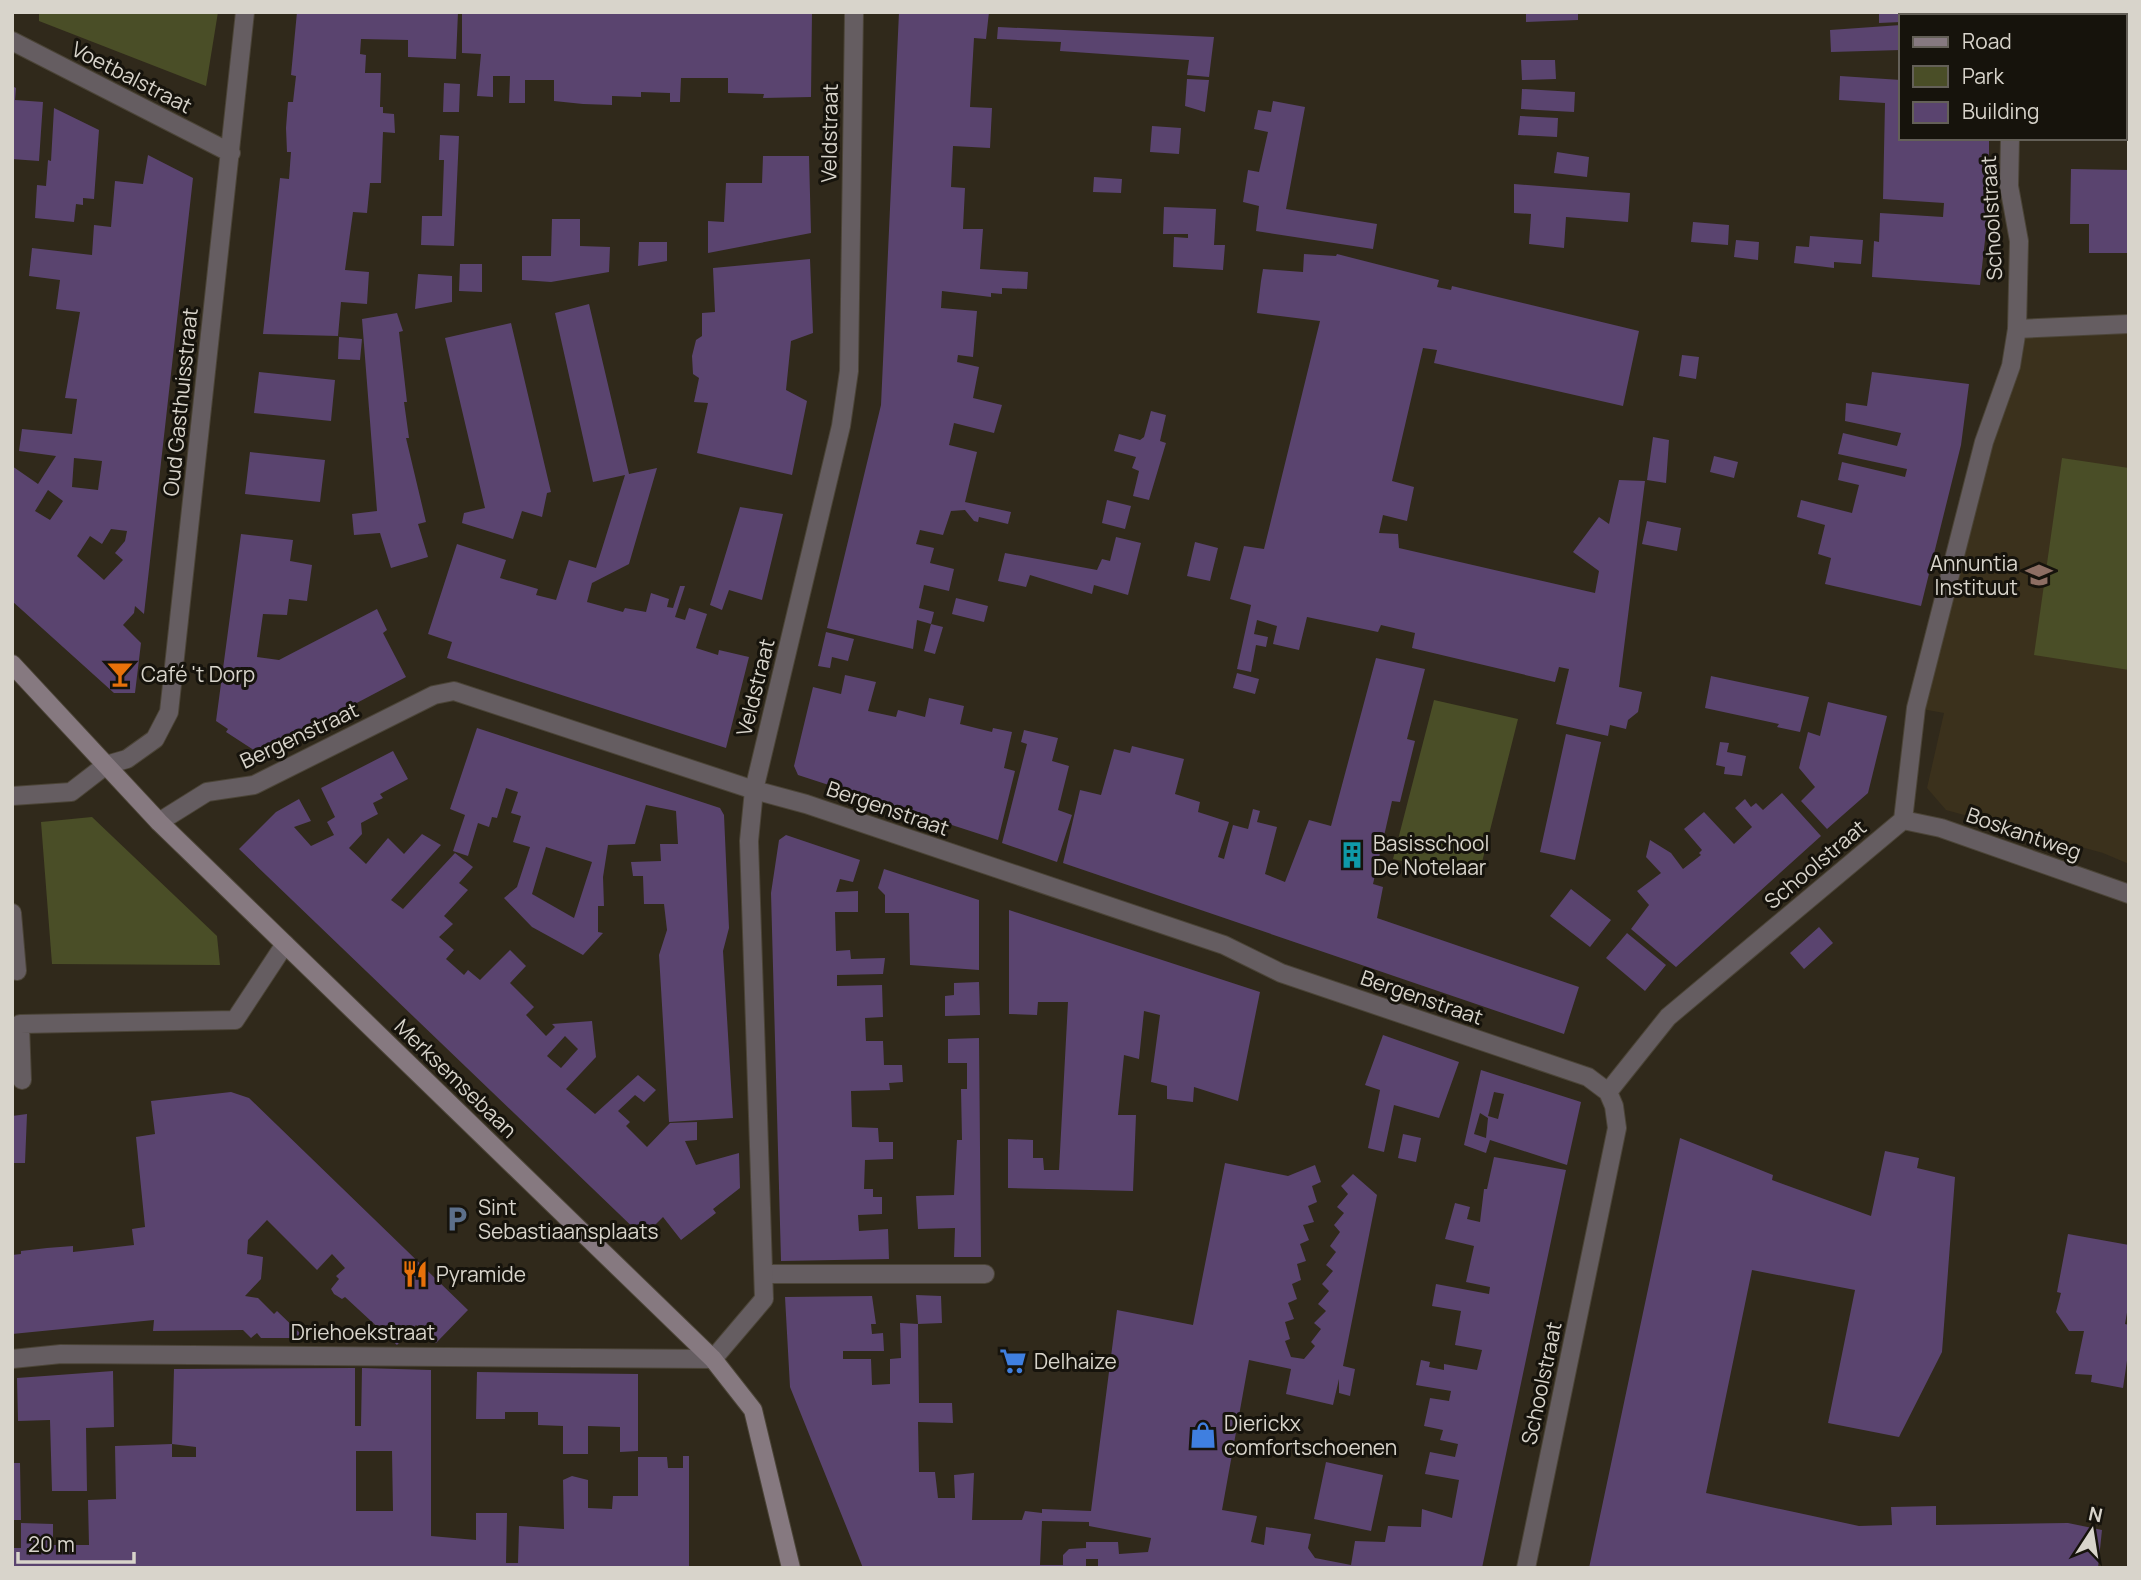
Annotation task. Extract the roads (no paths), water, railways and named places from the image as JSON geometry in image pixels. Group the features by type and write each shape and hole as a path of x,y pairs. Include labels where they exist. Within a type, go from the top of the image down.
{"main road":[{"name":"Merksemsebaan","path":"12,663 159,822 713,1359 753,1410 791,1568"}],"street":[{"name":"Oud Gasthuisstraat","path":"106,765 127,759 155,738 169,712 245,12"},
{"name":"Veldstraat","path":"713,1359 764,1299 749,841 754,790 841,426 847,382 854,12"},
{"name":"Voetbalstraat","path":"12,41 231,153"},
{"name":"Schoolstraat","path":"1525,1568 1617,1128 1614,1106 1608,1092 1668,1017 1903,820 1916,708 1984,442 2011,366 2017,329 2019,241 2009,186 2010,140"},
{"path":"2017,329 2129,324"},
{"name":"Bergenstraat","path":"159,822 207,792 254,785 425,699 454,691 754,790 806,804 1224,945 1281,973 1588,1077 1608,1092"},
{"path":"12,796 71,793 106,765"},
{"name":"Boskantweg","path":"1903,820 1941,828 2129,894"},
{"path":"12,913 17,971"},
{"path":"22,1080 20,1024 235,1020 285,944"},
{"path":"764,1274 985,1274"},
{"name":"Driehoekstraat","path":"12,1359 61,1354 713,1359"}],"place":[{"name":"Annuntia Instituut","path":"2039,575"},
{"name":"Café 't Dorp","path":"120,674"},
{"name":"Basisschool De Notelaar","path":"1352,855"},
{"name":"Sint Sebastiaansplaats","path":"457,1219"},
{"name":"Pyramide","path":"415,1274"},
{"name":"Delhaize","path":"1013,1361"},
{"name":"Dierickx comfortschoenen","path":"1203,1435"}]}
